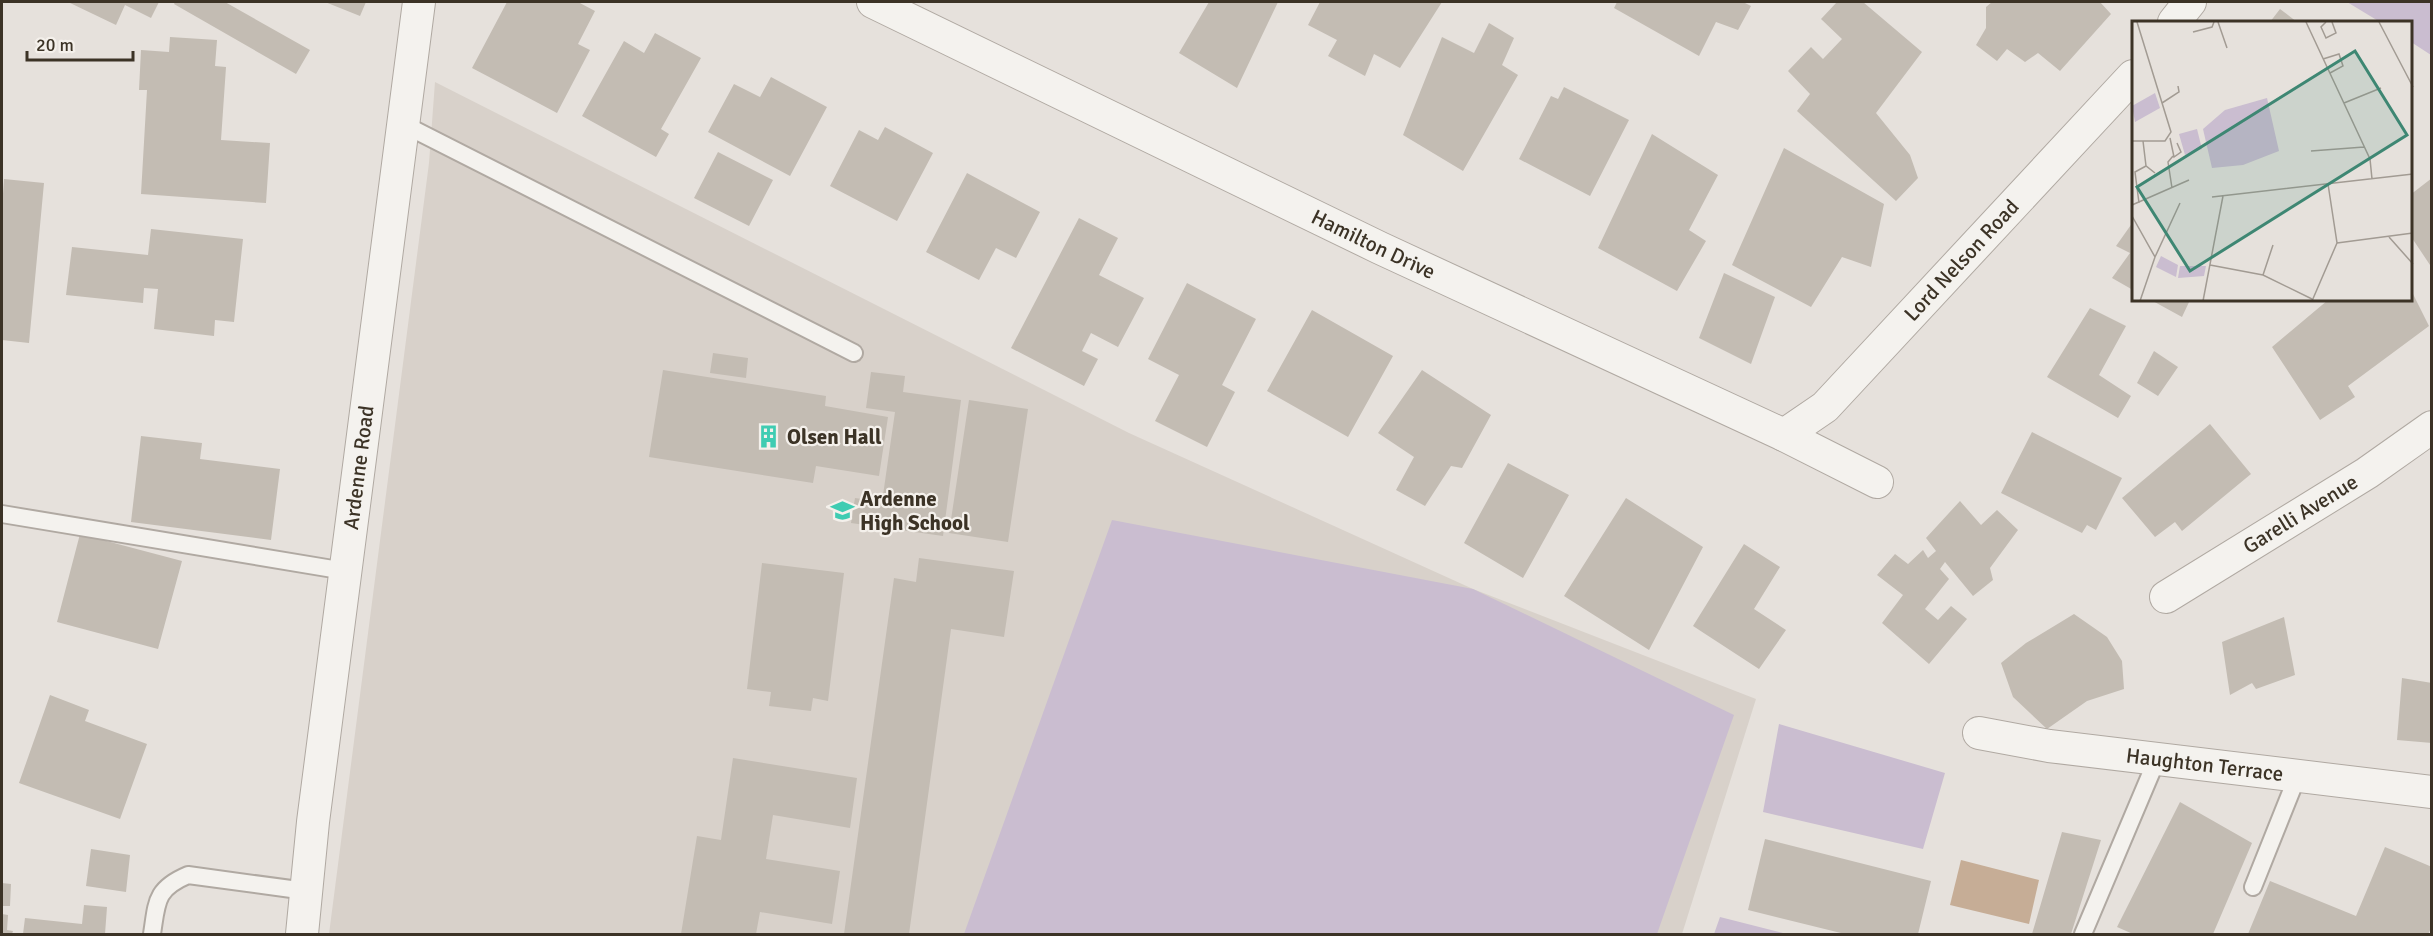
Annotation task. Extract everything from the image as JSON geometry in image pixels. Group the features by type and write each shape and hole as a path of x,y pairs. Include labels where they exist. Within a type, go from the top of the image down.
{"street":[{"name":"Ardenne Road","path":"302,934 345,571 419,2"},
{"name":"Hamilton Drive","path":"877,2 1380,248 1784,435 1877,482"},
{"path":"2175,21 2190,2"},
{"name":"Lord Nelson Road","path":"1784,435 1825,406 2132,77"},
{"name":"Garelli Avenue","path":"2166,597 2367,473 2432,427"},
{"name":"Haughton Terrace","path":"1979,733 2049,746 2432,792"}],"lane":[{"path":"403,124 854,353"},
{"path":"2,514 345,571"},
{"path":"2083,934 2157,759"},
{"path":"2253,886 2297,777"},
{"path":"152,934 157,901 170,883 188,875 306,891"}],"shaded area":[{"path":"2347,2 2431,2 2431,55 2412,43 2412,21 2378,21"},
{"name":"Ardenne High School","path":"435,82 1129,433 1473,589 1756,699 1682,934 329,934 429,163"},
{"path":"1112,520 1473,589 1734,715 1657,934 964,934"},
{"path":"1779,724 1945,773 1923,849 1763,812"},
{"path":"1961,860 2039,880 2029,924 1950,905"},
{"path":"1720,917 1787,934 1714,934"}],"building":[{"path":"68,2 159,2 151,18 125,5 116,25"},
{"path":"175,2 225,2 310,50 296,74 174,4"},
{"path":"325,2 366,2 360,16"},
{"path":"507,2 578,2 595,11 578,44 590,50 557,113 472,68"},
{"path":"1209,2 1278,2 1237,88 1179,53"},
{"path":"1320,2 1442,2 1400,68 1374,54 1365,76 1328,56 1337,40 1308,25"},
{"path":"1617,2 1743,2 1751,6 1738,30 1716,22 1699,56 1614,8"},
{"path":"1837,2 1863,2 1922,52 1876,113 1910,155 1918,178 1896,201 1797,111 1810,94 1788,71 1811,47 1823,59 1842,39 1821,19"},
{"path":"1992,2 2100,2 2111,14 2060,71 2038,53 2025,62 2007,49 1997,61 1976,45 1986,28 1986,7"},
{"path":"2280,9 2296,21 2271,21"},
{"path":"1489,23 1514,38 1502,65 1518,75 1463,171 1403,135 1442,37 1474,53"},
{"path":"655,33 701,58 661,129 669,134 656,157 582,116 624,41 644,53"},
{"path":"170,37 217,40 215,66 226,67 221,140 270,143 266,203 141,194 147,90 139,90 141,50 169,52"},
{"path":"771,77 827,107 790,176 708,132 734,84 760,97"},
{"path":"1564,87 1629,120 1590,196 1519,159 1551,96 1558,99"},
{"path":"885,127 933,153 897,221 830,186 859,130 878,140"},
{"path":"1652,134 1718,175 1689,230 1706,241 1677,291 1598,248"},
{"path":"1784,148 1884,204 1871,267 1842,257 1811,307 1732,265"},
{"path":"718,152 773,180 749,226 694,198"},
{"path":"967,173 1040,212 1016,258 996,248 979,280 926,252"},
{"path":"2432,178 2432,268 2412,238 2412,193"},
{"path":"4,179 44,183 29,343 2,340"},
{"path":"1079,218 1118,238 1099,275 1144,298 1118,347 1091,333 1082,351 1098,359 1084,386 1011,348"},
{"path":"2132,223 2132,289 2112,278 2130,253 2116,246"},
{"path":"151,229 243,239 234,322 215,320 214,336 154,329 158,289 144,288 143,303 66,295 72,247 148,255"},
{"path":"1724,273 1775,297 1751,364 1699,338"},
{"path":"1187,283 1256,319 1222,385 1235,392 1207,447 1155,421 1179,375 1148,359"},
{"path":"2412,292 2429,326 2348,386 2355,397 2320,420 2272,347 2326,302 2412,302"},
{"path":"2155,302 2189,302 2182,317"},
{"path":"2090,308 2126,326 2099,375 2131,396 2118,418 2047,377"},
{"path":"1312,310 1393,356 1348,437 1267,391"},
{"path":"2154,351 2178,367 2158,396 2137,383"},
{"path":"713,353 748,358 746,378 710,373"},
{"name":"Olsen Hall","path":"663,370 826,396 825,406 888,417 879,476 816,466 813,483 649,457"},
{"path":"1422,370 1491,415 1462,468 1451,466 1425,506 1396,490 1414,457 1378,433"},
{"path":"871,372 905,376 903,392 961,400 943,536 851,523 855,498 882,502 895,412 866,408"},
{"path":"969,400 1028,409 1008,542 949,533"},
{"path":"2210,424 2251,474 2182,531 2175,522 2155,537 2122,498"},
{"path":"2032,432 2122,478 2096,530 2087,525 2082,533 2001,493"},
{"path":"141,436 202,443 200,459 280,469 271,540 131,522"},
{"path":"1508,463 1569,495 1523,578 1464,543"},
{"path":"1626,498 1703,547 1649,650 1564,596"},
{"path":"1960,501 1981,525 1997,510 2018,530 1990,568 1993,580 1973,596 1945,562 1940,569 1949,579 1925,609 1938,620 1951,606 1967,619 1929,664 1882,623 1903,595 1877,575 1895,554 1908,564 1923,550 1928,558 1936,551 1926,538"},
{"path":"80,534 182,561 158,649 57,622"},
{"path":"1744,544 1780,567 1754,609 1786,630 1759,669 1693,626"},
{"path":"919,558 1014,571 1004,637 951,629 909,934 844,934 894,578 916,582"},
{"path":"762,563 844,573 828,701 813,698 811,711 769,706 771,692 747,689"},
{"path":"2074,614 2107,637 2122,661 2124,689 2087,701 2047,729 2013,697 2001,663 2026,643"},
{"path":"2284,617 2295,675 2256,689 2252,683 2230,695 2222,642"},
{"path":"2402,678 2432,683 2432,743 2397,740"},
{"path":"50,695 89,710 85,721 147,744 120,819 19,783"},
{"path":"733,758 857,778 850,828 773,815 766,859 840,871 832,924 760,912 756,934 681,934 697,836 721,840"},
{"path":"2180,802 2252,843 2213,934 2133,934 2117,927"},
{"path":"2062,832 2101,840 2071,934 2032,934"},
{"path":"1765,839 1931,881 1918,934 1845,934 1748,910"},
{"path":"2385,847 2432,867 2432,927 2428,934 2248,934 2270,881 2356,916"},
{"path":"91,849 130,855 126,892 86,886"},
{"path":"2,883 11,884 10,906 2,906"},
{"path":"84,905 107,907 105,934 23,934 25,918 82,924"},
{"path":"2,914 8,915 7,930 13,931 12,934 2,934"}],"place":[{"name":"Olsen Hall","path":"769,437"},
{"name":"Ardenne High School","path":"842,511"}]}
